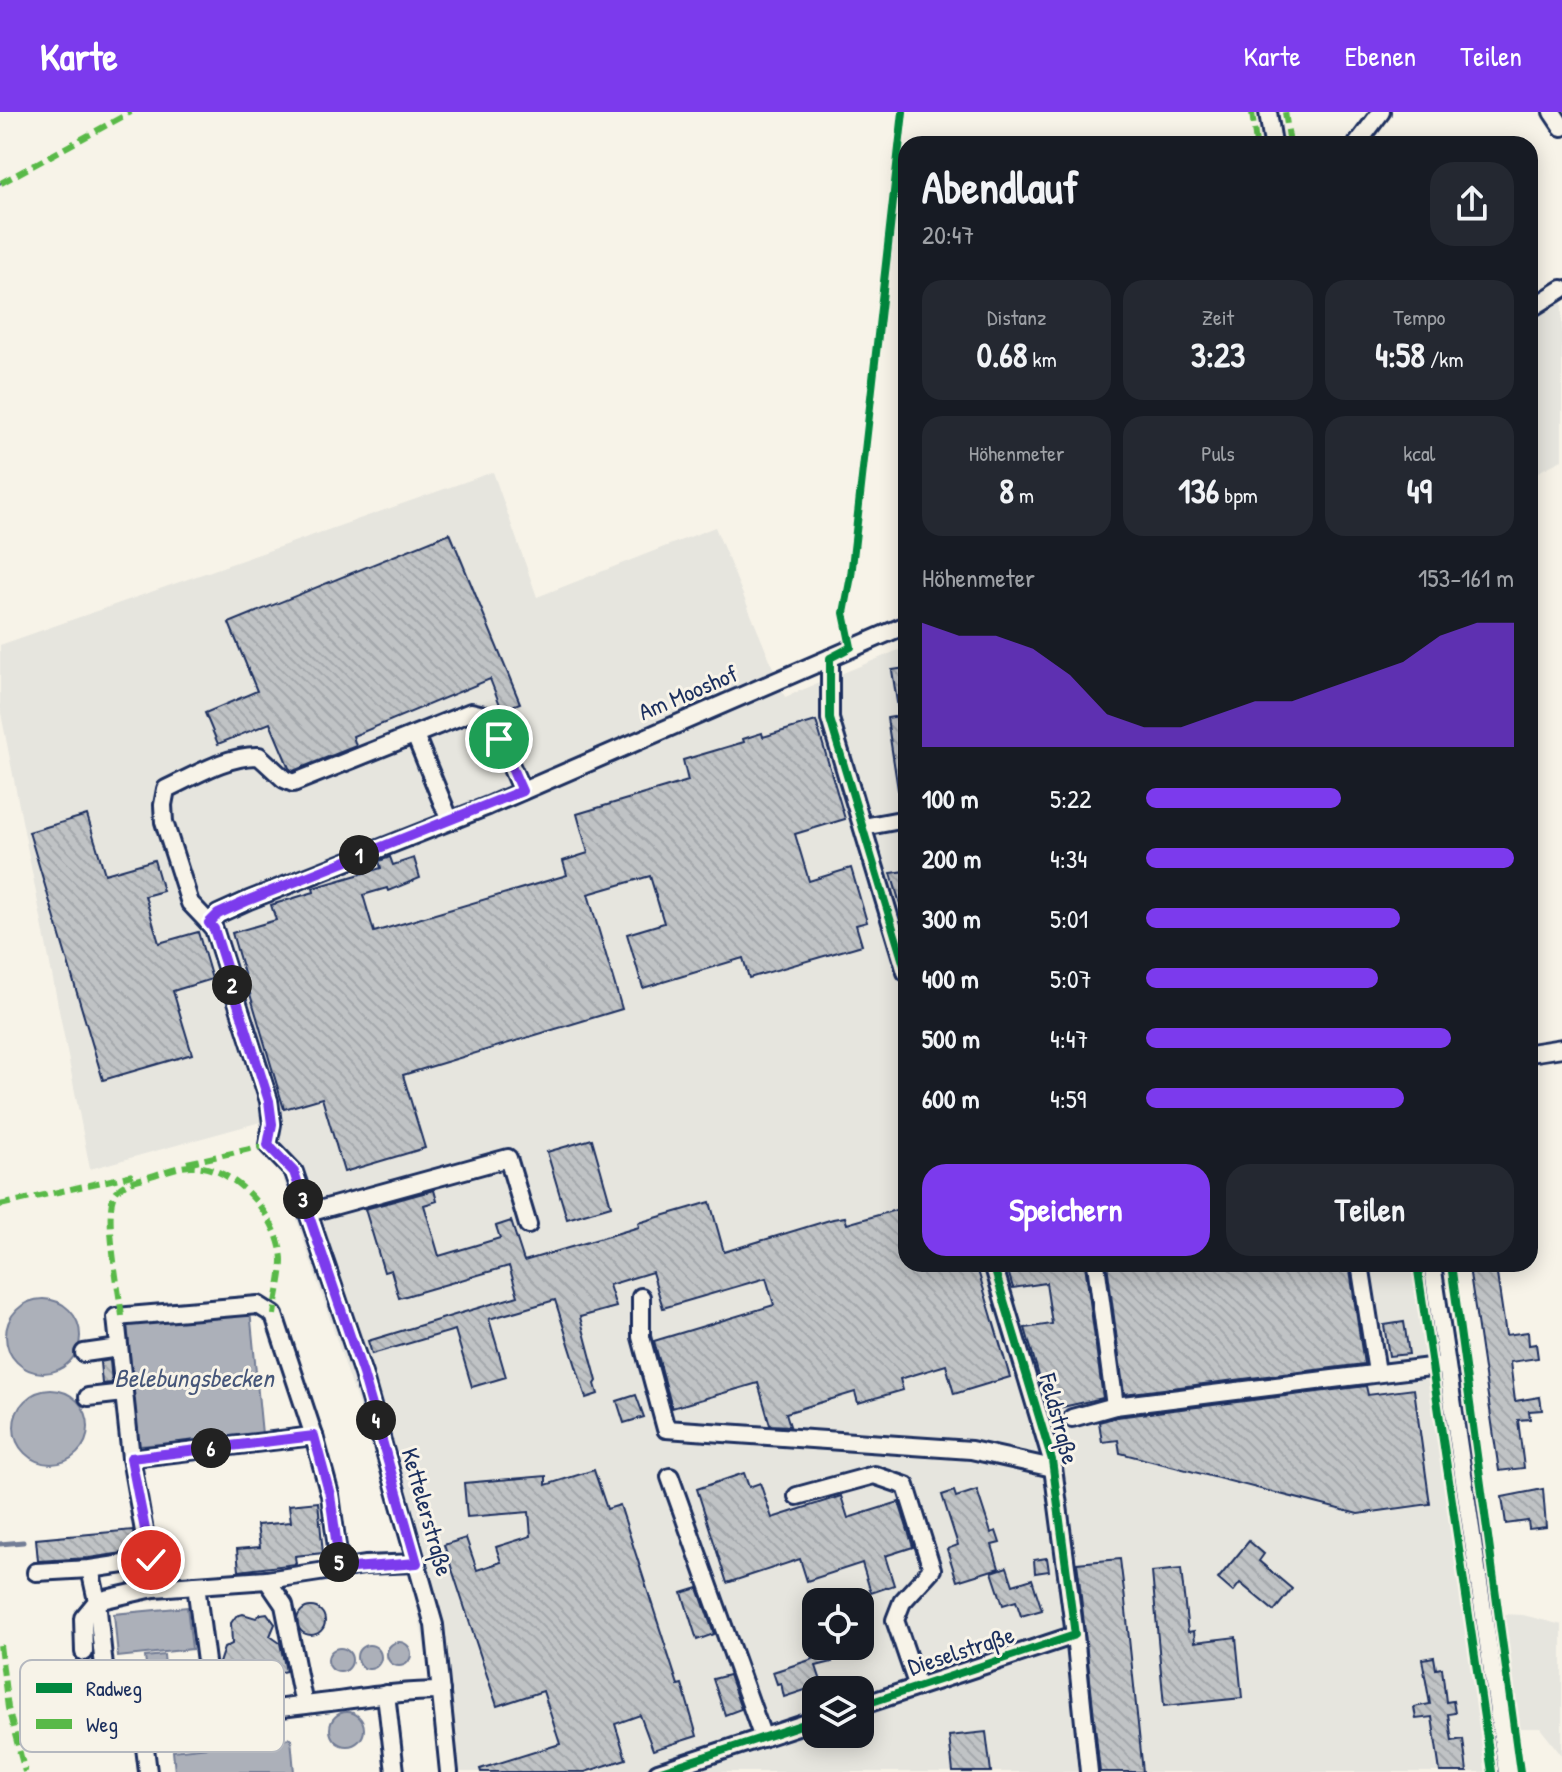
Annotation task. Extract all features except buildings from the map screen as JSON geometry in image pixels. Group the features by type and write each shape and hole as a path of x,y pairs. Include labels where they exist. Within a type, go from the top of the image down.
{"street":[{"path":"1268,112 1272,136"},
{"path":"1363,136 1381,112"},
{"path":"1552,112 1562,127"},
{"path":"1538,304 1562,289"},
{"name":"Am Mooshof","path":"209,923 218,914 249,900 488,806 898,628"},
{"path":"830,658 830,719 898,945"},
{"path":"209,923 190,903 169,836 163,805 166,789 202,772 249,755 259,756 284,779 293,783 471,712 484,715 499,739 522,791"},
{"path":"415,735 450,821"},
{"path":"863,827 898,820"},
{"name":"Kettelerstraße","path":"209,923 214,929 269,1101 272,1124 268,1145 294,1172 363,1374 417,1563 434,1625 449,1772"},
{"path":"1538,1052 1562,1048"},
{"path":"308,1213 508,1158 528,1225"},
{"name":"Feldstraße","path":"995,1272 1053,1468 1089,1772"},
{"path":"1097,1272 1115,1406"},
{"path":"1361,1272 1377,1372"},
{"path":"1433,1272 1507,1772"},
{"path":"641,1297 641,1337 666,1429 971,1450 1053,1468"},
{"path":"154,1588 131,1458 116,1317 258,1305 274,1315 330,1495 340,1569"},
{"path":"84,1353 119,1348"},
{"path":"1072,1418 1115,1406 1446,1365"},
{"path":"88,1397 124,1393"},
{"path":"131,1458 314,1436"},
{"path":"797,1496 874,1475 906,1486 932,1569 902,1602 895,1620 918,1687"},
{"path":"670,1477 763,1738"},
{"path":"36,1572 90,1569 151,1560"},
{"path":"84,1652 83,1618 97,1601 154,1588 267,1580 340,1569 417,1563"},
{"path":"90,1569 103,1660"},
{"path":"267,1580 284,1605 304,1705"},
{"path":"196,1585 206,1660"},
{"name":"Dieselstraße","path":"874,1701 1075,1635"},
{"path":"284,1707 386,1694 441,1691"},
{"path":"386,1694 395,1772"},
{"path":"658,1772 802,1725"},
{"path":"146,1752 148,1772"}],"shaded area":[{"path":"1562,295 1562,460 1538,472 1538,310"},
{"path":"493,472 537,597 715,527 785,697 898,650 898,1272 1416,1272 1486,1772 438,1772 435,1703 406,1548 264,1121 90,1169 0,708 0,645"},
{"path":"1501,1614 1523,1615 1562,1625 1562,1756 1540,1728 1519,1728"}],"water":[{"path":"36,1299 50,1299 64,1305 74,1315 80,1336 74,1357 64,1367 50,1373 36,1373 22,1367 12,1357 6,1343 6,1329 12,1315 22,1305"},
{"name":"Belebungsbecken","path":"250,1310 262,1434 139,1446 127,1323"},
{"path":"44,1390 58,1390 72,1396 82,1406 88,1427 82,1448 72,1458 58,1464 44,1464 30,1458 20,1448 14,1434 14,1420 20,1406 30,1396"},
{"path":"187,1607 192,1649 118,1657 114,1614"},
{"path":"399,1642 408,1645 411,1654 408,1663 399,1666 390,1663 387,1654 390,1645"},
{"path":"369,1645 378,1648 381,1657 378,1666 369,1669 360,1666 357,1657 360,1648"},
{"path":"340,1648 349,1651 352,1660 349,1669 340,1672 331,1669 328,1660 331,1651"},
{"path":"164,1655 164,1660 145,1660 145,1657"},
{"path":"347,1712 359,1717 364,1729 359,1741 347,1746 335,1741 330,1729 335,1717"},
{"path":"291,1738 294,1772 175,1772 173,1752 284,1752 284,1739"}],"waterway":[{"path":"0,1544 23,1542"}],"tunnel":[{"path":"84,1652 84,1660"}],"marked path":[{"path":"1,183 131,112"},
{"path":"1252,112 1255,136"},
{"path":"1285,112 1289,136"},
{"path":"187,1163 268,1145"},
{"path":"122,1316 111,1236 114,1195 130,1182 192,1166 208,1168 239,1185 253,1198 273,1228 282,1260 274,1315"},
{"path":"0,1205 133,1175"},
{"path":"0,1645 8,1708 25,1772"}],"cycle path":[{"path":"900,136 903,112"},
{"path":"898,157 851,576 844,613 851,647 830,658 830,719 898,945"},
{"path":"874,1701 1075,1635 1052,1460 995,1272"},
{"path":"1418,1272 1492,1772"},
{"path":"1452,1272 1520,1772"},
{"path":"658,1772 802,1725"}],"route":[{"path":"151,1560 131,1458 314,1436 330,1495 340,1569 417,1563 363,1374 294,1172 268,1145 272,1124 269,1101 214,929 209,923 218,914 249,900 522,791 499,739"}]}
